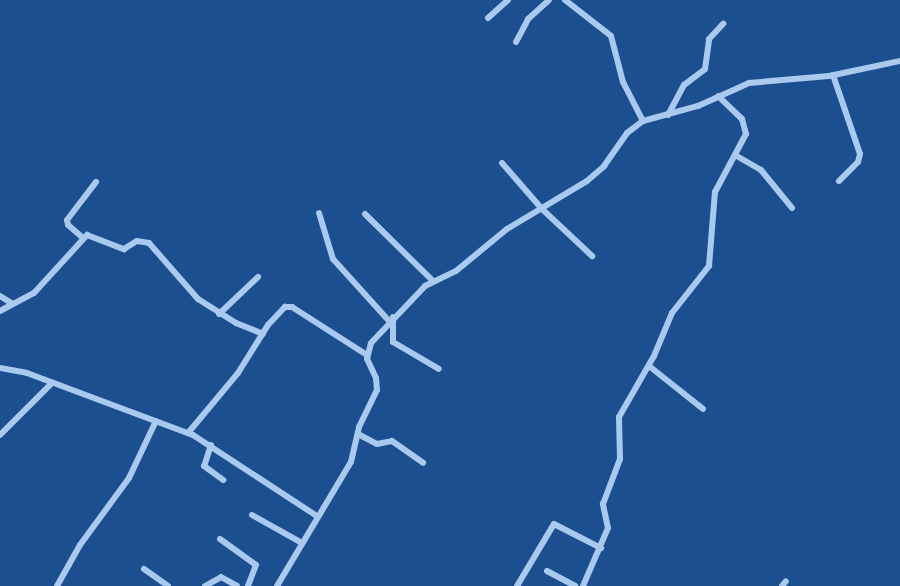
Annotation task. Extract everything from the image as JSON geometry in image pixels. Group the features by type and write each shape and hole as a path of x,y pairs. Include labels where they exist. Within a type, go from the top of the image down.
{"street":[{"path":"488,18 508,0"},
{"path":"516,42 528,20 549,0"},
{"path":"565,0 611,36 626,88 643,121"},
{"path":"668,115 684,85 705,69 709,39 723,24"},
{"path":"367,355 374,337 433,281 456,272 502,232 592,177 627,133 643,121 668,115 762,80 833,75 900,61"},
{"path":"833,75 860,158 839,181"},
{"path":"583,586 608,528 604,499 620,459 618,421 649,366 672,313 709,266 715,192 747,129 742,119 718,96"},
{"path":"735,155 761,170 792,208"},
{"path":"502,163 542,209 592,256"},
{"path":"82,237 68,225 67,220 96,182"},
{"path":"319,213 333,260 391,319 393,342 439,369"},
{"path":"365,214 433,281"},
{"path":"0,311 11,303 34,293 82,237 87,235 124,249 146,241 158,251 184,286 219,314 263,334"},
{"path":"219,314 258,277"},
{"path":"0,296 11,303"},
{"path":"188,433 238,373 275,316 289,306 367,355 377,383 358,434 351,462 317,516 281,585"},
{"path":"649,366 703,409"},
{"path":"0,368 52,383 188,433 211,445 317,516"},
{"path":"0,435 52,383"},
{"path":"57,586 80,545 129,478 156,421"},
{"path":"358,434 377,444 392,441 423,463"},
{"path":"211,445 204,466 223,480"},
{"path":"252,515 302,543"},
{"path":"517,586 554,524 601,548"},
{"path":"220,539 256,565 248,586"},
{"path":"144,568 168,586"},
{"path":"548,571 574,586"},
{"path":"205,586 221,577 237,586"}]}
